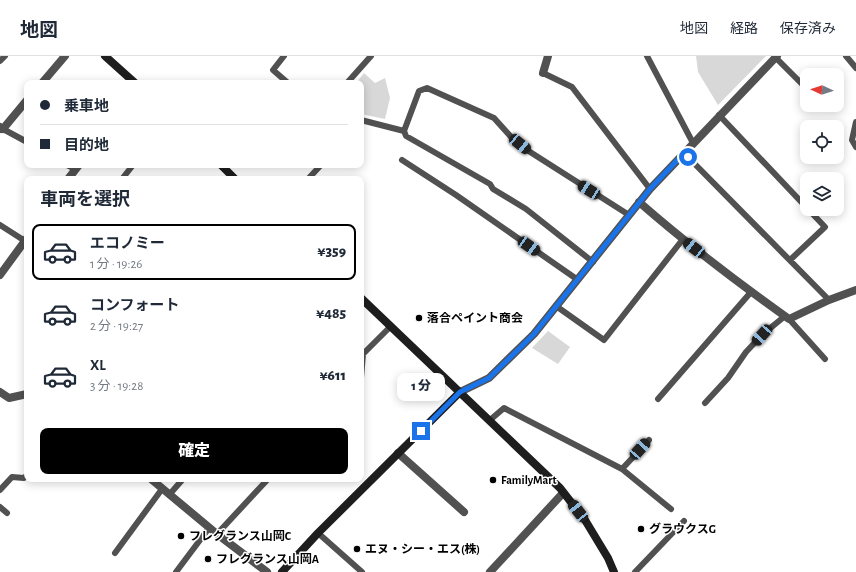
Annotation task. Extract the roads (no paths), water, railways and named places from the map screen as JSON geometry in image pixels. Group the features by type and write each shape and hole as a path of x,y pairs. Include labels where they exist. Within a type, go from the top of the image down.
{"street":[{"path":"45,80 65,56"},
{"path":"105,56 132,80"},
{"path":"543,73 548,56"},
{"path":"282,572 318,533 460,392 489,378 534,334 650,189 776,57"},
{"path":"1,129 24,103"},
{"path":"223,168 232,176"},
{"path":"639,202 683,239 787,318 856,290"},
{"path":"0,275 24,243"},
{"path":"364,301 490,420 563,493 585,520 608,558 614,572"},
{"path":"0,392 9,398 24,395"},
{"path":"398,453 464,512"},
{"path":"154,482 209,528 267,572"},
{"path":"490,572 563,493"}],"lane":[{"path":"0,61 5,56"},
{"path":"284,56 273,70 285,80"},
{"path":"350,80 371,56"},
{"path":"647,56 693,143"},
{"path":"846,56 856,68"},
{"path":"776,57 800,82"},
{"path":"543,73 572,87 650,189"},
{"path":"592,262 526,209 493,190 490,184 406,136 404,131 420,91 427,88 494,118 512,138 527,150 629,215"},
{"path":"719,115 800,200"},
{"path":"364,121 404,131"},
{"path":"856,122 852,140 856,147"},
{"path":"1,129 24,140"},
{"path":"684,153 829,300"},
{"path":"402,160 578,280"},
{"path":"124,176 131,168"},
{"path":"311,176 318,168"},
{"path":"790,260 825,227 815,216"},
{"path":"0,225 24,239"},
{"path":"556,306 604,340 683,239"},
{"path":"658,399 751,292"},
{"path":"705,403 728,378 742,357 759,338 787,318 824,359"},
{"path":"364,353 391,326"},
{"path":"490,420 504,408 622,469 671,509"},
{"path":"622,469 649,440"},
{"path":"0,490 12,477 24,478"},
{"path":"169,495 180,482"},
{"path":"217,534 265,482"},
{"path":"115,553 162,489"},
{"path":"0,507 6,513"},
{"path":"635,572 684,521"},
{"path":"176,572 209,528"},
{"path":"318,533 362,572"}],"place":[{"name":"落合ペイント商会","path":"419,318"},
{"name":"FamilyMart","path":"493,480"},
{"name":"グラウクスG","path":"641,529"},
{"name":"フレグランス山岡C","path":"181,536"},
{"name":"エヌ・シー・エス(株)","path":"357,549"},
{"name":"フレグランス山岡A","path":"208,559"}]}
